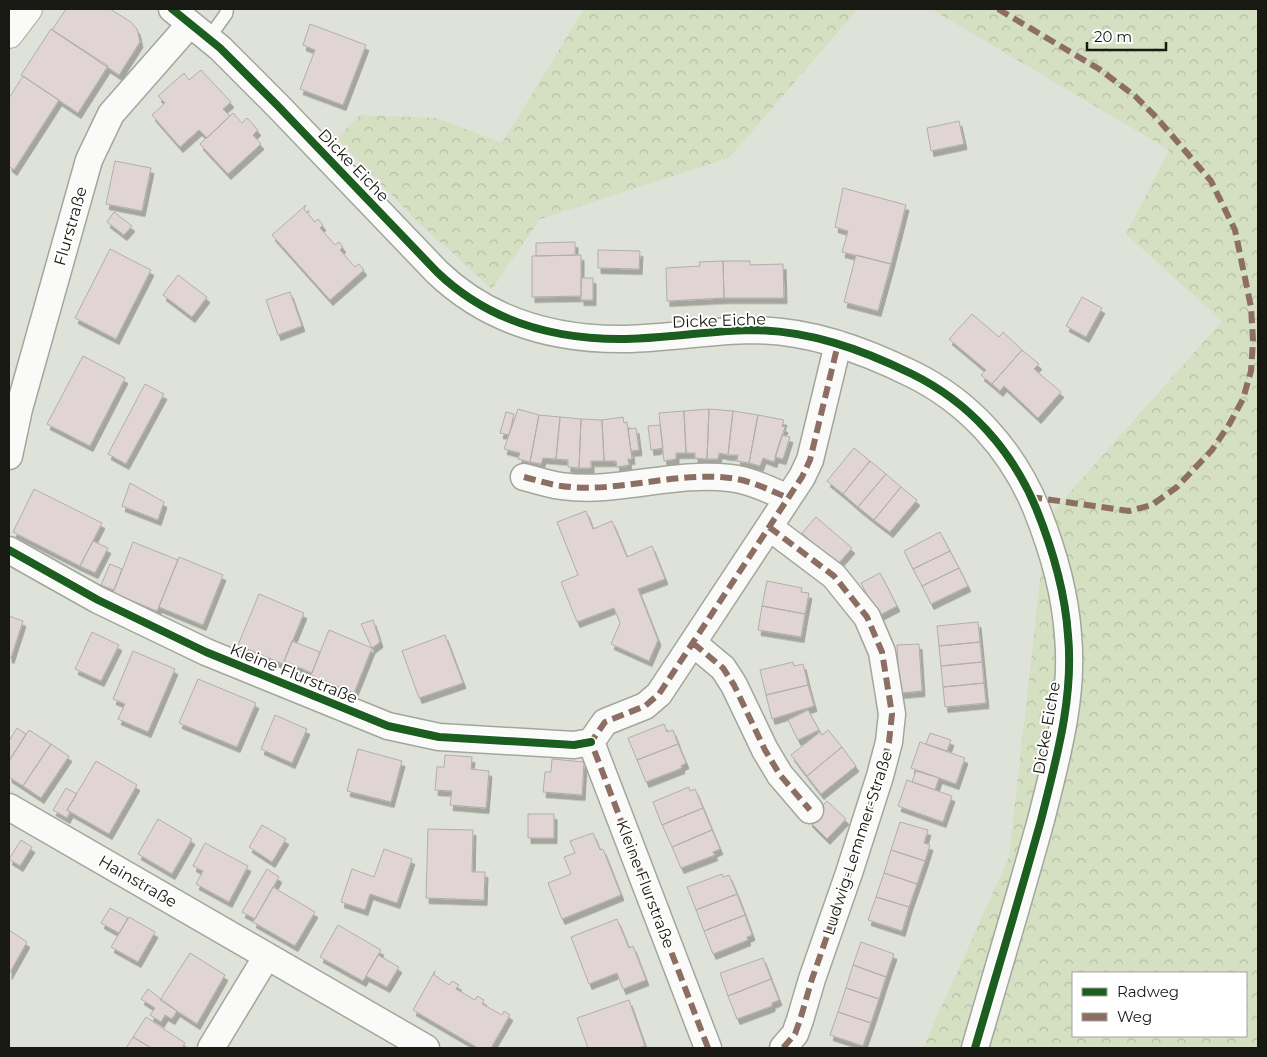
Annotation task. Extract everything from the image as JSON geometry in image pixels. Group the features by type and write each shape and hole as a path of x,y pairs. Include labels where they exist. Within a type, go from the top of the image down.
{"main road":[{"path":"9,34 28,9"}],"street":[{"name":"Dicke Eiche","path":"190,24 278,105 436,272 457,292 488,311 552,334 625,339 751,330 790,332 869,353 934,385 984,426 1018,472 1031,497 1051,546 1062,591 1069,637 1069,674 1066,708 1056,762 1026,876 975,1048"},
{"name":"Flurstraße","path":"9,456 19,409 89,160 112,114 190,24"},
{"path":"591,742 605,722 629,714 653,701 788,498 810,460 838,344"},
{"path":"524,477 562,486 590,486 691,476 731,478 766,488 788,498"},
{"name":"Ludwig-Lemmer-Straße","path":"769,527 834,576 867,617 882,652 892,714 889,742 880,776 849,873 812,978 795,1034 783,1048"},
{"name":"Kleine Flurstraße","path":"9,550 98,600 206,652 388,726 439,737 574,745 591,742 708,1048"},
{"path":"693,643 723,668 734,685 765,750 780,774 810,810"},
{"name":"Hainstraße","path":"9,807 426,1048"},
{"path":"211,1048 267,956"}],"lane":[{"path":"190,24 226,14 227,9"}],"green space":[{"path":"584,9 858,9 729,158 540,219 492,289 417,221 337,138 360,115 437,118 502,143"},
{"path":"931,9 1258,9 1258,1048 923,1048 1009,857 1047,518 1222,321 1126,234 1169,150"}],"building":[{"path":"66,9 110,9 131,22 137,29 140,42 119,75 52,30"},
{"path":"310,24 366,45 343,105 300,89 315,50 303,45"},
{"path":"51,29 108,66 78,113 21,75"},
{"path":"201,70 231,102 223,109 230,116 207,138 199,130 180,147 152,115 165,103 158,96 184,73 189,80"},
{"path":"23,76 59,100 14,170 9,166 9,98"},
{"path":"233,113 242,123 247,118 258,130 253,135 261,144 228,174 200,144"},
{"path":"959,121 964,144 931,151 927,128"},
{"path":"115,161 151,168 142,211 106,204"},
{"path":"843,188 906,205 891,264 842,252 848,231 835,227"},
{"path":"306,205 304,209 315,222 318,219 323,225 320,228 335,245 339,242 343,247 340,250 355,267 359,264 364,270 330,300 272,235"},
{"path":"114,212 132,226 124,235 107,222"},
{"path":"575,242 575,255 536,256 536,243"},
{"path":"110,249 151,270 116,339 75,318"},
{"path":"598,250 640,251 639,269 598,268"},
{"path":"581,255 581,296 532,297 532,256"},
{"path":"856,255 891,264 878,311 844,302"},
{"path":"723,261 750,261 750,265 783,264 784,298 724,298"},
{"path":"723,261 724,298 667,301 666,268 700,266 699,262"},
{"path":"178,275 207,297 192,317 163,295"},
{"path":"581,278 593,278 593,300 581,300"},
{"path":"290,292 302,326 278,335 266,300"},
{"path":"1082,297 1102,308 1086,337 1066,326"},
{"path":"972,314 999,337 1003,332 1022,350 992,384 981,375 986,370 949,339"},
{"path":"1022,350 1039,364 1034,369 1061,392 1038,418 1004,386 1000,391 992,384"},
{"path":"83,356 125,378 90,446 47,424"},
{"path":"145,384 164,394 126,464 108,454"},
{"path":"518,409 539,415 530,462 518,459 520,453 504,449"},
{"path":"709,409 733,411 728,455 719,453 718,459 707,459"},
{"path":"709,409 707,459 695,458 695,453 686,453 684,411"},
{"path":"684,411 686,453 676,453 676,459 664,461 659,413"},
{"path":"733,411 758,415 749,463 737,461 738,455 728,455"},
{"path":"506,412 514,414 509,435 500,433"},
{"path":"539,415 560,417 556,459 543,458 541,464 530,462"},
{"path":"758,415 784,420 782,426 785,427 774,462 763,458 760,466 749,463"},
{"path":"560,417 581,419 579,468 568,467 568,460 556,459"},
{"path":"623,417 624,423 627,422 632,459 628,459 629,465 617,467 616,461 604,461 602,420"},
{"path":"581,419 602,420 604,461 591,461 591,468 579,468"},
{"path":"660,425 663,448 651,450 648,426"},
{"path":"636,428 639,450 631,451 628,429"},
{"path":"782,435 790,437 783,459 775,457"},
{"path":"854,448 870,461 843,494 827,481"},
{"path":"870,461 886,474 858,507 843,494"},
{"path":"886,474 901,487 874,520 858,507"},
{"path":"130,483 164,502 158,520 122,506"},
{"path":"901,487 917,500 890,532 874,520"},
{"path":"34,489 102,523 80,566 13,532"},
{"path":"586,511 593,529 612,521 627,557 652,546 665,579 638,589 658,640 649,661 611,644 620,623 614,608 577,622 561,582 578,575 557,522"},
{"path":"816,517 852,548 837,565 802,533"},
{"path":"940,532 950,551 913,569 904,551"},
{"path":"93,541 108,548 95,573 80,566"},
{"path":"133,542 178,560 157,611 113,593"},
{"path":"950,551 959,568 922,586 913,569"},
{"path":"179,557 223,575 203,625 159,607"},
{"path":"110,564 122,569 114,590 101,585"},
{"path":"959,568 968,586 931,604 922,586"},
{"path":"880,573 897,606 878,616 861,583"},
{"path":"767,581 802,588 801,592 809,593 805,614 762,606"},
{"path":"259,594 304,613 283,664 238,645"},
{"path":"762,606 805,614 801,637 758,630"},
{"path":"9,616 23,621 11,658 9,657"},
{"path":"373,620 380,642 372,648 361,624"},
{"path":"978,622 980,642 939,646 937,626"},
{"path":"329,630 372,648 354,693 311,675"},
{"path":"92,632 119,645 101,681 75,669"},
{"path":"445,635 463,683 419,698 402,651"},
{"path":"292,641 320,652 312,673 284,661"},
{"path":"980,642 982,662 941,666 939,646"},
{"path":"919,644 922,691 900,693 897,645"},
{"path":"133,651 175,669 148,732 118,719 125,704 113,699"},
{"path":"793,662 794,666 803,664 808,685 766,695 760,670"},
{"path":"982,662 984,683 943,687 941,666"},
{"path":"198,679 256,703 237,747 179,723"},
{"path":"984,683 986,703 945,707 943,687"},
{"path":"808,685 814,706 772,719 766,695"},
{"path":"808,710 819,730 798,740 788,720"},
{"path":"275,715 307,729 292,763 261,749"},
{"path":"664,724 667,732 673,730 678,744 637,760 628,738"},
{"path":"17,728 26,734 9,761 9,741"},
{"path":"29,730 51,744 23,786 9,777 9,761"},
{"path":"828,730 842,747 807,776 791,755 820,732 822,735"},
{"path":"930,733 951,740 947,751 926,744"},
{"path":"920,742 965,758 956,784 911,768"},
{"path":"51,744 69,756 41,798 23,786"},
{"path":"678,744 686,763 681,766 682,768 646,782 637,760"},
{"path":"842,747 856,766 821,794 807,776"},
{"path":"358,749 402,761 391,802 347,791"},
{"path":"445,755 472,757 471,769 489,771 486,808 450,805 452,791 435,790 437,767 444,767"},
{"path":"552,759 584,762 582,795 543,792 545,772 551,772"},
{"path":"96,761 137,785 109,834 67,810"},
{"path":"916,771 939,778 935,790 912,782"},
{"path":"907,780 952,796 943,822 898,806"},
{"path":"689,787 690,791 695,789 703,808 662,825 653,802"},
{"path":"66,788 77,794 67,810 70,812 67,818 53,810"},
{"path":"827,801 846,819 827,839 809,821"},
{"path":"703,808 712,830 672,847 662,825"},
{"path":"528,814 554,814 554,838 528,838"},
{"path":"158,819 192,839 172,874 138,854"},
{"path":"900,822 928,830 924,843 930,845 925,861 891,850"},
{"path":"262,825 286,839 272,862 249,847"},
{"path":"428,829 473,830 472,872 485,872 484,900 426,898"},
{"path":"712,830 720,849 713,852 715,855 681,868 672,847"},
{"path":"593,833 600,850 603,849 621,895 562,919 548,883 571,874 564,857 575,853 570,841"},
{"path":"21,840 32,847 20,866 9,859"},
{"path":"205,843 248,866 229,902 196,884 203,871 193,866"},
{"path":"384,849 412,859 397,903 370,894 365,910 341,902 352,869 374,877"},
{"path":"891,850 925,861 917,884 884,873"},
{"path":"267,869 279,877 255,919 242,912"},
{"path":"884,873 917,884 909,907 876,897"},
{"path":"722,874 723,877 729,875 737,894 696,910 687,887"},
{"path":"273,887 315,912 295,946 253,922"},
{"path":"737,894 745,915 704,931 696,910"},
{"path":"876,897 909,907 902,931 868,920"},
{"path":"110,908 128,918 119,933 101,923"},
{"path":"745,915 752,935 747,937 748,940 713,954 704,931"},
{"path":"129,917 155,932 138,962 111,947"},
{"path":"617,919 629,948 633,946 646,980 623,989 617,973 589,984 571,937"},
{"path":"338,925 381,950 363,981 320,957"},
{"path":"9,930 27,942 9,974"},
{"path":"861,942 894,954 886,977 853,965"},
{"path":"190,953 225,975 197,1024 160,1000"},
{"path":"378,955 399,967 387,987 366,976"},
{"path":"763,958 771,979 728,996 720,973"},
{"path":"853,965 886,977 879,999 846,988"},
{"path":"435,971 434,975 449,985 452,981 459,985 456,989 475,1000 477,996 484,1000 482,1004 502,1015 504,1011 510,1015 491,1048 478,1048 413,1010"},
{"path":"771,979 779,1000 772,1003 772,1006 737,1019 728,996"},
{"path":"846,988 879,999 871,1023 838,1012"},
{"path":"148,989 177,1011 172,1019 165,1015 161,1022 150,1015 155,1008 141,999"},
{"path":"629,1000 645,1046 638,1048 588,1048 577,1018"},
{"path":"838,1012 871,1023 863,1046 830,1035"},
{"path":"146,1017 185,1043 182,1048 151,1048 133,1037"},
{"path":"133,1037 151,1048 126,1048"}],"marked path":[{"path":"998,9 1099,69 1135,96 1156,117 1211,181 1235,230 1251,307 1253,341 1251,371 1243,399 1212,450 1177,487 1152,505 1129,511 1031,497"},
{"path":"708,1048 591,742 605,722 645,706 659,694 802,477 810,460 838,344"},
{"path":"524,477 556,485 582,488 687,477 730,478 752,483 788,498"},
{"path":"769,527 834,576 867,617 882,652 892,714 889,742 880,776 849,873 795,1034 783,1048"},
{"path":"693,643 723,668 734,685 765,750 780,775 810,810"}],"cycle path":[{"path":"172,9 220,48 437,272 478,304 524,325 573,336 626,339 750,330 793,333 813,337 854,349 893,365 933,385 970,413 1001,447 1026,487 1048,539 1064,602 1069,659 1066,705 1052,775 1017,906 975,1048"},
{"path":"9,550 98,600 206,652 388,726 439,737 574,745 591,742"}]}
